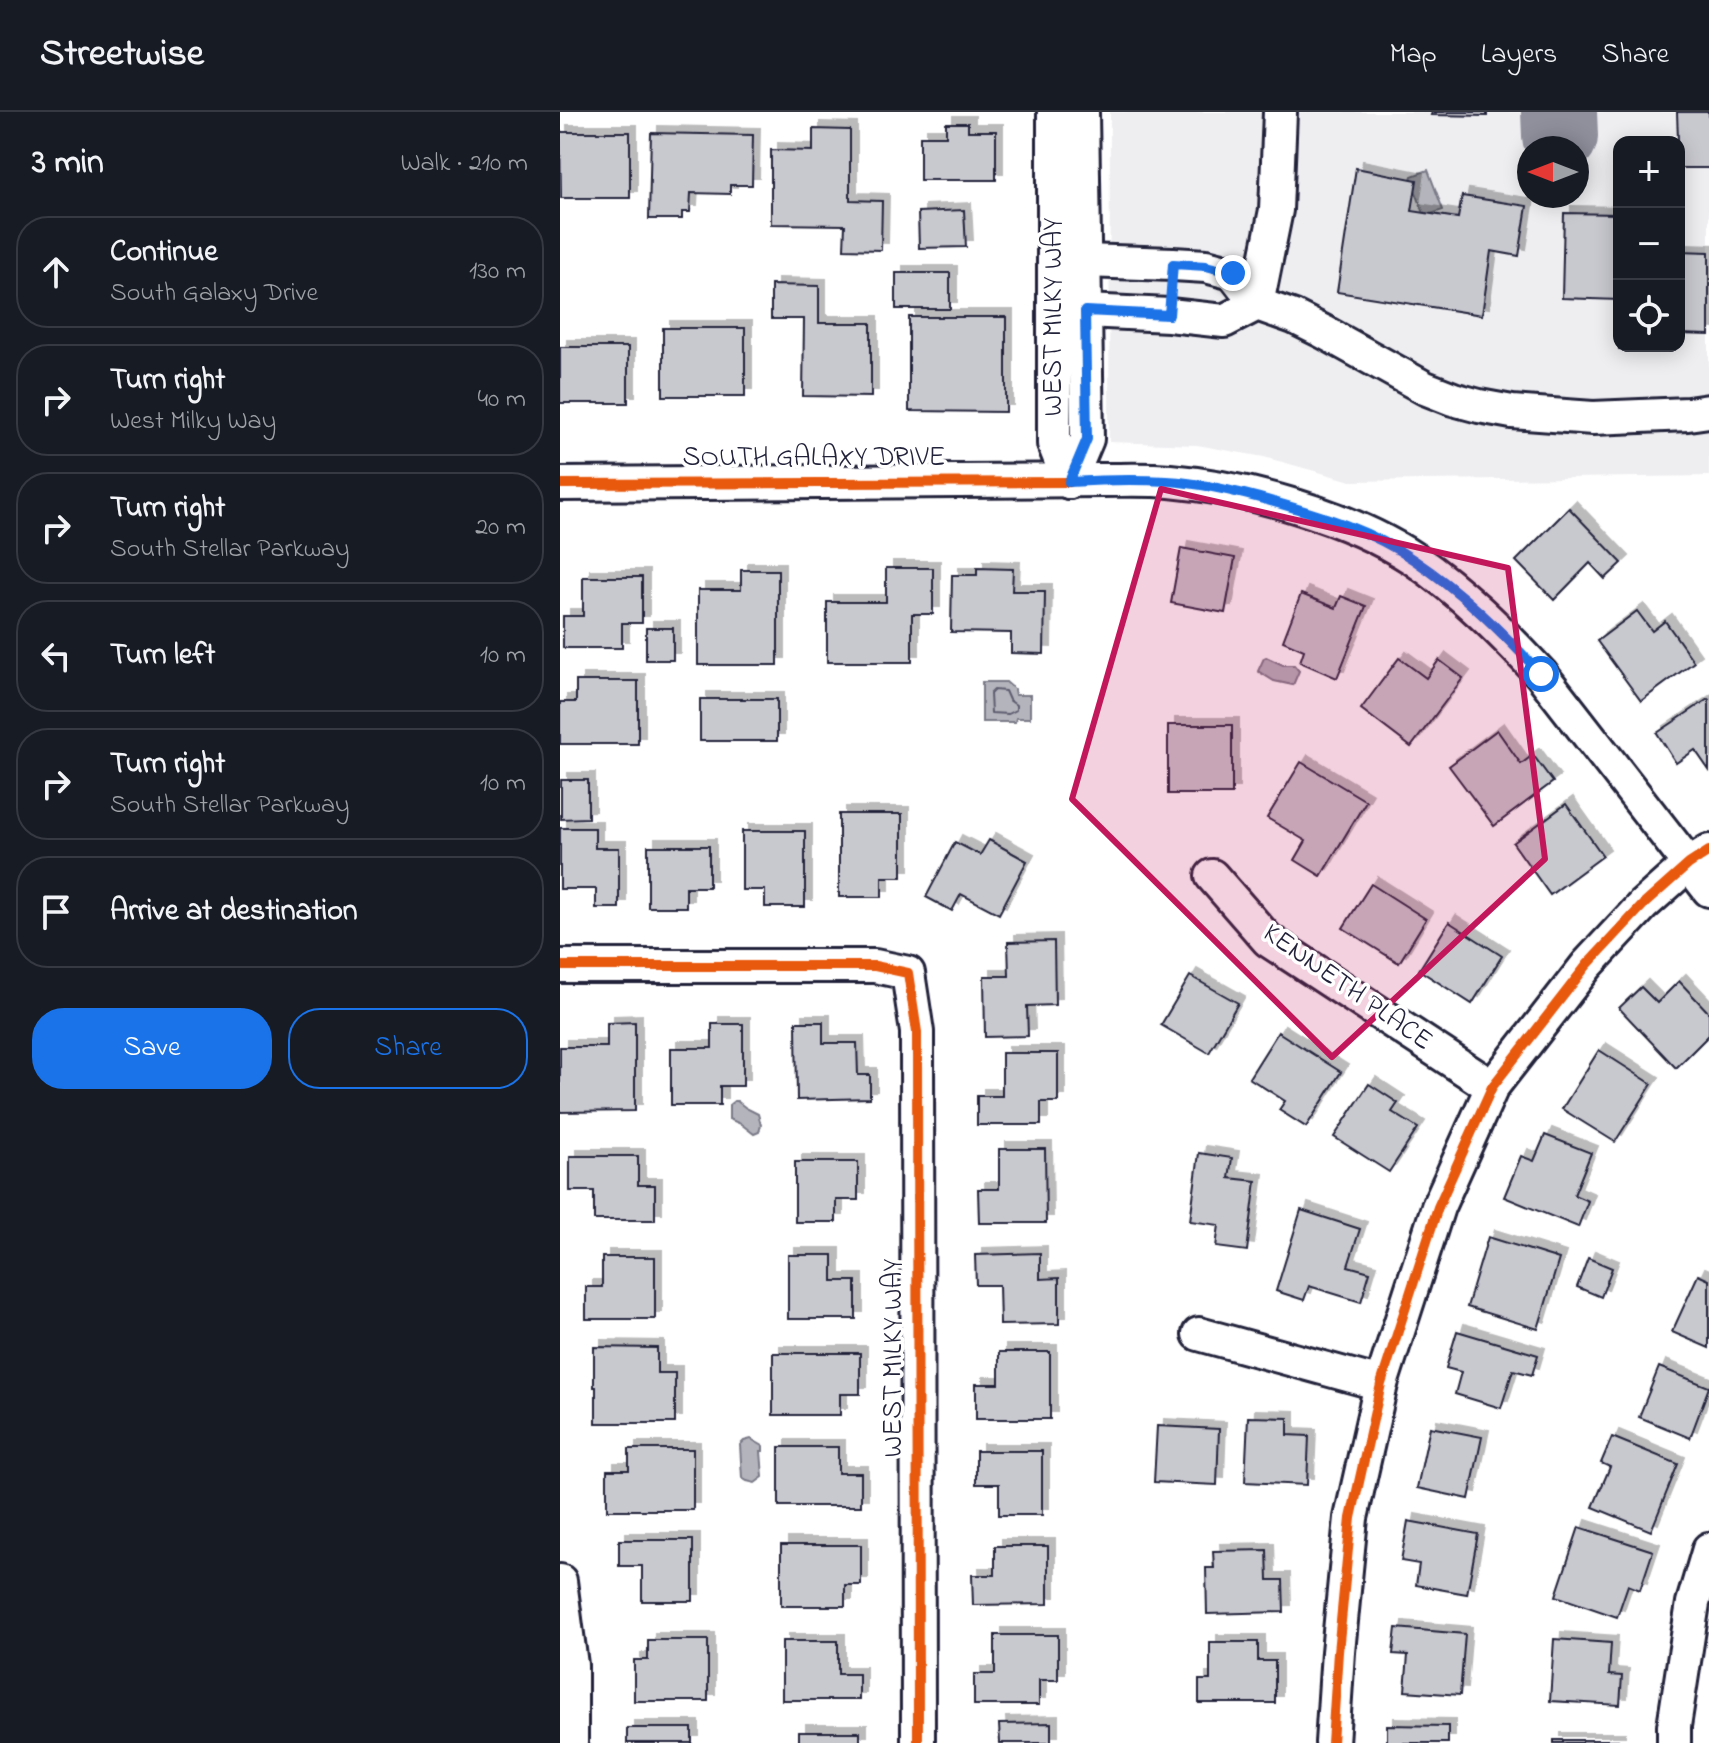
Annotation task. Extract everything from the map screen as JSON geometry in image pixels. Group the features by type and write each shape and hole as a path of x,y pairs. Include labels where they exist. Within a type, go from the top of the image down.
{"street":[{"name":"WEST MILKY WAY","path":"1054,112 1054,444 1069,482"},
{"name":"WEST MILKY WAY","path":"1069,482 1087,439 1082,112"},
{"path":"1257,304 1276,210 1280,112"},
{"path":"1257,304 1224,321 1085,311 1054,285 1084,261 1206,266 1233,273 1257,304 1294,317 1425,388 1453,399 1512,412 1593,418 1709,411"},
{"path":"1169,315 1173,264"},
{"name":"SOUTH GALAXY DRIVE","path":"560,484 1169,481 1233,490 1336,520 1374,536 1414,559 1481,612 1541,674 1699,858 1709,890"},
{"path":"1332,1743 1351,1518 1381,1384 1438,1207 1492,1087 1587,965 1643,905 1699,858"},
{"name":"KENNETH PLACE","path":"1212,876 1268,940 1492,1087"},
{"name":"WEST MILKY WAY","path":"560,966 875,966 908,973 917,1032 918,1743"},
{"path":"1199,1334 1381,1384"},
{"path":"1674,1743 1693,1603 1709,1549"},
{"path":"560,1581 571,1665 571,1743"}],"highlighted area":[{"path":"1161,489 1508,568 1545,859 1332,1057 1072,799"}],"shaded area":[{"path":"1110,112 1709,112 1709,476 1351,481 1264,457 1197,445 1109,442"}],"water":[{"path":"1428,170 1443,210 1425,216 1411,179"},
{"path":"1266,657 1283,665 1294,665 1299,671 1293,685 1274,681 1258,671"},
{"path":"982,682 1006,682 1014,689 1015,695 1030,695 1030,718 1016,718 1015,722 982,722"},
{"path":"734,1101 758,1114 759,1132 754,1134 729,1119 729,1105"},
{"path":"751,1439 763,1446 763,1477 755,1483 742,1478 740,1445"}],"building":[{"path":"1432,112 1487,112 1487,116 1431,115"},
{"path":"1677,112 1709,112 1709,168 1685,168 1685,136 1678,136"},
{"path":"946,123 968,123 968,131 996,131 996,180 920,180 920,136 946,136"},
{"path":"813,129 850,130 850,200 882,201 881,250 844,249 845,225 771,224 771,150 813,151"},
{"path":"560,132 630,132 630,198 561,198"},
{"path":"651,133 753,135 752,185 730,185 730,194 691,193 690,212 682,212 682,219 649,219"},
{"path":"1356,168 1417,180 1412,211 1458,218 1462,196 1527,208 1519,256 1491,251 1482,315 1337,292"},
{"path":"964,210 966,247 919,248 918,212"},
{"path":"1564,213 1613,214 1613,300 1562,298"},
{"path":"1685,251 1709,252 1709,335 1685,334"},
{"path":"896,273 950,273 950,309 896,309"},
{"path":"771,285 819,286 819,323 871,323 871,397 803,396 804,319 771,319"},
{"path":"909,317 1006,317 1006,412 909,411"},
{"path":"663,328 745,328 745,396 663,396"},
{"path":"560,347 628,347 628,403 560,403"},
{"path":"1569,508 1622,563 1605,579 1590,563 1554,600 1516,561"},
{"path":"1181,548 1235,558 1225,613 1171,603"},
{"path":"886,568 933,568 933,614 912,614 912,662 827,662 827,602 886,602"},
{"path":"977,568 1013,569 1012,591 1045,591 1044,654 1011,653 1011,633 951,632 952,575 977,575"},
{"path":"741,570 778,570 778,665 698,665 698,590 741,590"},
{"path":"583,577 642,577 642,623 622,623 622,648 563,648 563,616 583,616"},
{"path":"1301,594 1336,608 1341,596 1366,606 1337,678 1300,662 1304,650 1283,641"},
{"path":"1637,611 1652,631 1665,621 1694,662 1641,701 1597,641"},
{"path":"646,628 673,628 673,660 646,660"},
{"path":"1399,658 1426,678 1439,660 1463,678 1411,747 1361,709"},
{"path":"576,681 638,681 638,744 560,744 560,702 576,702"},
{"path":"700,699 777,699 777,741 700,741"},
{"path":"1708,699 1709,770 1695,750 1676,763 1657,733"},
{"path":"1168,725 1232,725 1232,794 1168,794"},
{"path":"1497,730 1521,764 1533,755 1553,782 1494,826 1449,766"},
{"path":"1301,762 1366,801 1321,876 1295,860 1306,841 1267,818"},
{"path":"561,780 588,780 588,818 561,819"},
{"path":"1566,804 1603,856 1550,895 1513,843"},
{"path":"839,814 902,814 902,877 882,877 882,897 839,897"},
{"path":"560,828 595,828 595,848 619,848 619,908 596,908 596,889 560,889"},
{"path":"742,831 805,831 805,907 765,907 765,890 742,890"},
{"path":"989,840 1027,861 999,914 961,894 952,911 926,897 955,842 980,855"},
{"path":"648,846 709,846 709,887 686,887 686,907 648,907"},
{"path":"1371,884 1426,919 1399,963 1343,928"},
{"path":"1449,922 1502,956 1472,1004 1419,970"},
{"path":"1054,941 1055,1005 1027,1006 1028,1036 985,1037 984,976 1009,976 1008,942"},
{"path":"1190,976 1238,1003 1209,1053 1161,1025"},
{"path":"1679,981 1709,1013 1709,1035 1676,1068 1619,1008 1641,987 1657,1003"},
{"path":"635,1022 635,1111 560,1112 560,1047 607,1047 607,1023"},
{"path":"796,1022 823,1022 823,1043 857,1043 858,1075 870,1075 870,1098 797,1100"},
{"path":"712,1024 743,1024 743,1086 720,1086 720,1105 671,1105 671,1048 712,1048"},
{"path":"1278,1032 1341,1072 1306,1127 1279,1110 1285,1101 1249,1078"},
{"path":"1599,1050 1652,1084 1615,1142 1562,1109"},
{"path":"1002,1053 1058,1053 1058,1102 1041,1102 1041,1125 977,1125 977,1096 1002,1096"},
{"path":"1369,1084 1398,1103 1392,1112 1418,1128 1389,1172 1334,1137"},
{"path":"1545,1135 1591,1153 1574,1195 1588,1201 1578,1227 1504,1197 1521,1156 1534,1161"},
{"path":"999,1149 1045,1149 1046,1223 979,1223 978,1189 999,1189"},
{"path":"1199,1153 1232,1158 1229,1178 1256,1181 1247,1251 1216,1247 1219,1225 1190,1221"},
{"path":"570,1156 638,1156 638,1185 655,1185 655,1220 594,1220 594,1191 570,1191"},
{"path":"795,1162 858,1162 858,1200 836,1200 836,1222 795,1222"},
{"path":"1301,1210 1360,1229 1348,1266 1370,1272 1361,1302 1309,1286 1304,1300 1276,1291"},
{"path":"1488,1237 1559,1259 1538,1329 1467,1307"},
{"path":"1040,1253 1040,1279 1059,1278 1059,1324 1000,1325 999,1285 976,1285 975,1255"},
{"path":"788,1255 833,1255 833,1281 856,1281 856,1319 788,1319"},
{"path":"602,1257 655,1257 655,1319 586,1319 586,1287 602,1287"},
{"path":"1588,1258 1612,1268 1601,1297 1577,1287"},
{"path":"1698,1275 1709,1280 1709,1348 1672,1332"},
{"path":"1457,1331 1538,1355 1532,1375 1513,1370 1501,1408 1455,1394 1461,1372 1446,1368"},
{"path":"594,1347 657,1348 657,1373 675,1373 675,1423 596,1423"},
{"path":"999,1352 1050,1352 1050,1419 976,1419 976,1384 999,1384"},
{"path":"773,1353 860,1353 860,1394 840,1394 840,1415 773,1415"},
{"path":"1659,1367 1709,1387 1690,1438 1639,1417"},
{"path":"1248,1417 1288,1418 1288,1435 1309,1436 1307,1485 1245,1482"},
{"path":"1157,1426 1219,1429 1217,1485 1154,1482"},
{"path":"1430,1427 1482,1437 1469,1499 1417,1488"},
{"path":"1612,1437 1678,1464 1651,1531 1593,1507 1610,1467 1601,1463"},
{"path":"779,1447 838,1447 838,1473 861,1473 861,1506 779,1506"},
{"path":"629,1449 693,1449 693,1510 607,1510 607,1470 629,1470"},
{"path":"976,1451 1042,1451 1042,1515 999,1515 999,1484 976,1484"},
{"path":"1408,1521 1478,1534 1467,1594 1416,1585 1419,1564 1401,1561"},
{"path":"1579,1527 1653,1551 1640,1590 1628,1585 1617,1617 1556,1596"},
{"path":"619,1540 693,1540 693,1601 642,1601 642,1566 619,1566"},
{"path":"781,1545 861,1545 861,1585 845,1585 845,1606 781,1606"},
{"path":"995,1546 1048,1546 1048,1604 973,1605 972,1575 995,1575"},
{"path":"1267,1550 1268,1580 1283,1580 1284,1612 1207,1614 1206,1568 1214,1568 1213,1551"},
{"path":"1396,1628 1465,1634 1460,1695 1405,1691 1408,1655 1393,1654"},
{"path":"995,1635 1058,1635 1058,1680 1039,1680 1039,1705 974,1705 974,1674 995,1674"},
{"path":"1554,1639 1611,1643 1609,1675 1622,1676 1620,1705 1550,1701"},
{"path":"648,1640 708,1640 708,1701 634,1701 634,1660 648,1660"},
{"path":"782,1641 838,1641 838,1674 859,1674 859,1700 782,1700"},
{"path":"1210,1642 1258,1642 1258,1661 1275,1661 1275,1703 1199,1703 1199,1680 1210,1680"},
{"path":"1051,1723 1051,1743 1000,1743 999,1724"},
{"path":"1387,1725 1448,1726 1448,1743 1387,1743"},
{"path":"627,1728 692,1728 692,1743 627,1743"},
{"path":"799,1732 860,1732 860,1743 799,1743"},
{"path":"1554,1740 1618,1740 1618,1743 1554,1743"}],"taxiway":[{"path":"1559,112 1560,136"}],"cycle path":[{"path":"560,484 1069,482"},
{"path":"1332,1743 1351,1518 1381,1384 1438,1207 1492,1087 1587,965 1643,905 1689,864 1709,851"},
{"path":"560,966 875,966 908,973 917,1032 918,1743"}],"route":[{"path":"1233,273 1206,266 1173,264 1169,315 1085,311 1087,439 1069,482 1169,481 1233,490 1336,520 1374,536 1414,559 1481,612 1541,674"}]}
